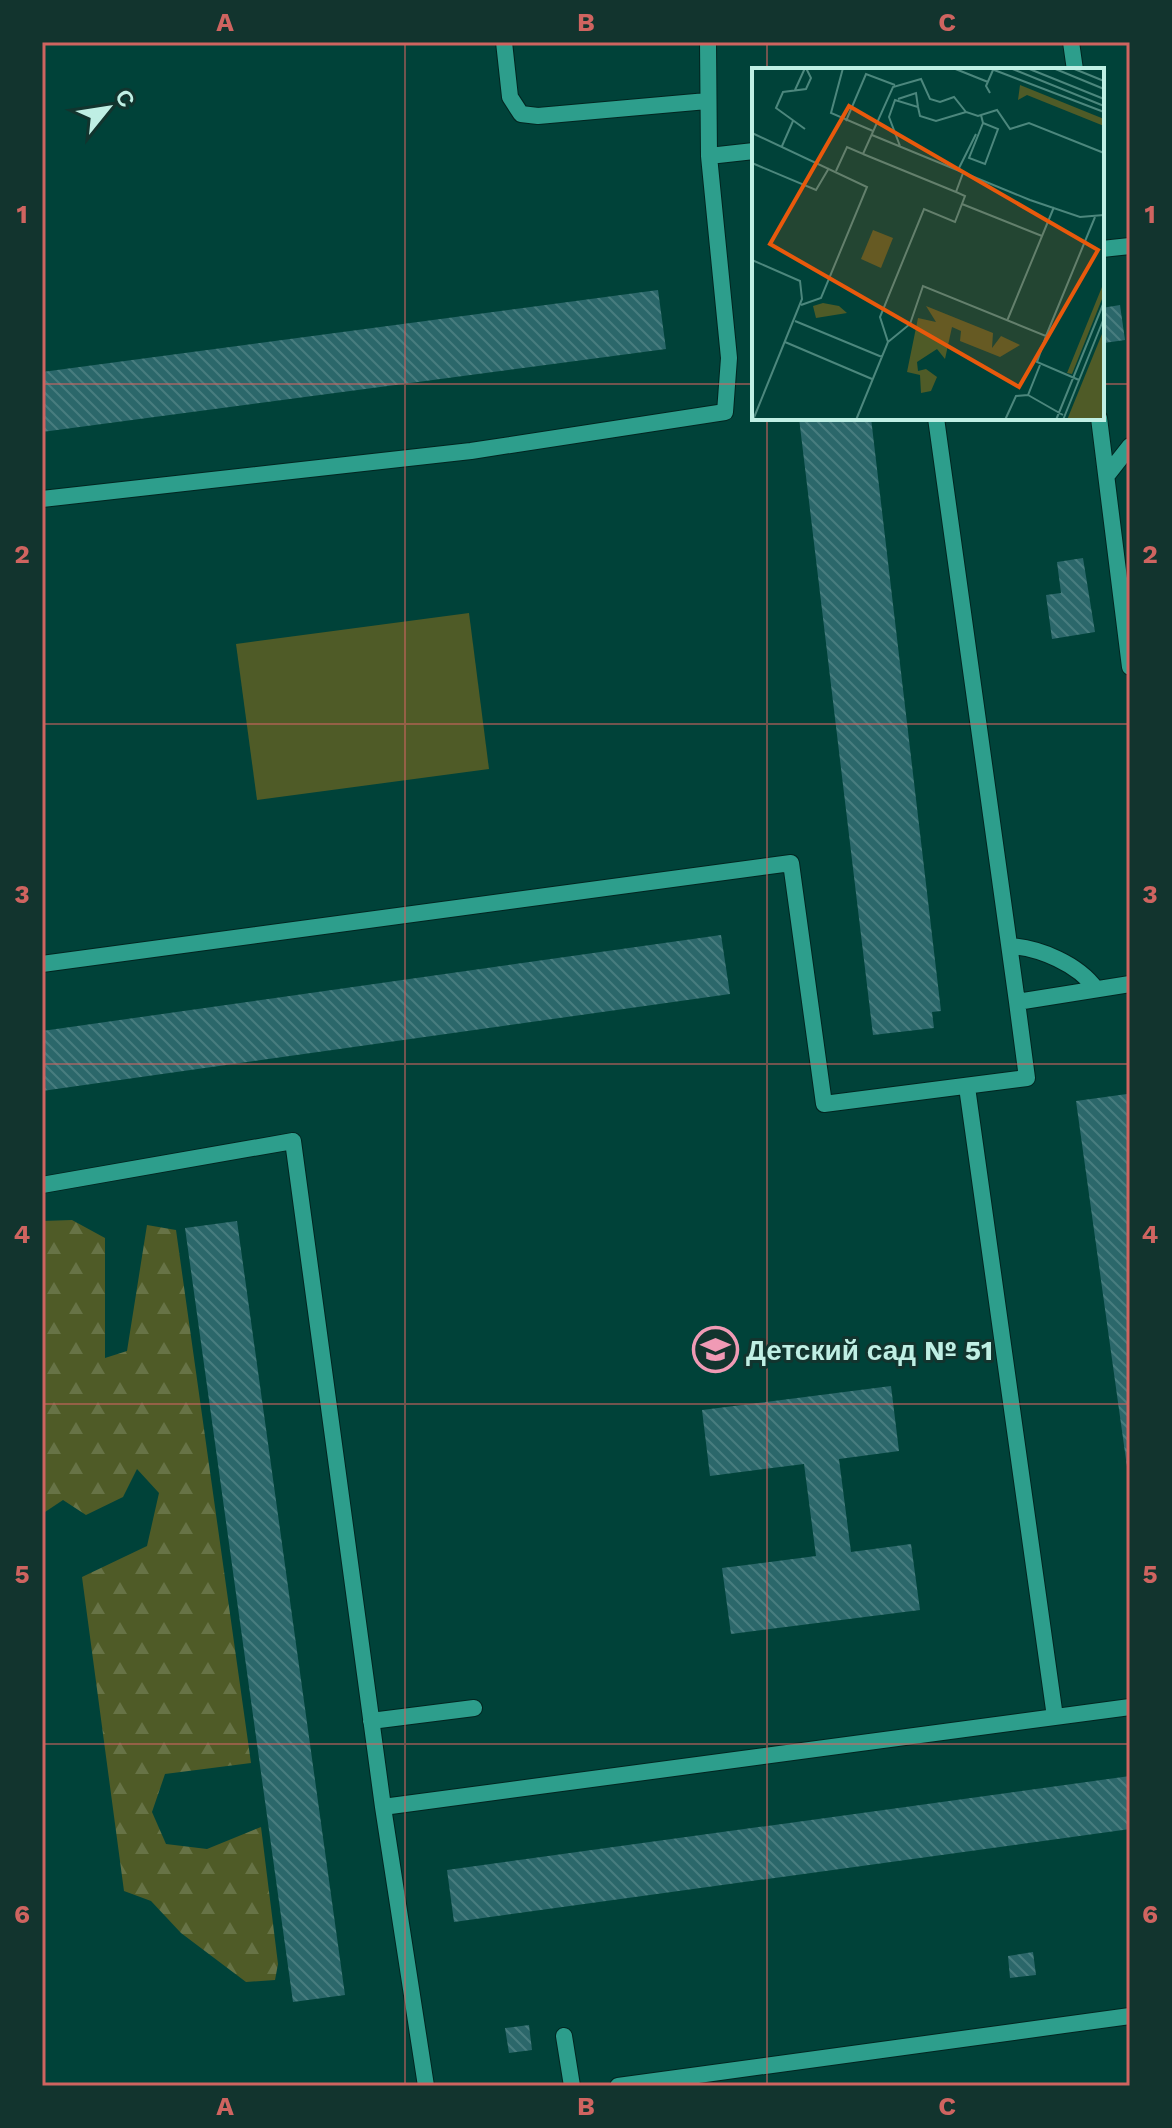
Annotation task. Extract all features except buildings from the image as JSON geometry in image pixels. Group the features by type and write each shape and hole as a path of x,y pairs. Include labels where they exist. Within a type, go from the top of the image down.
{"lane":[{"path":"504,42 510,97 521,114 538,116 707,101"},
{"path":"42,499 471,451 725,412 729,358 709,156 708,42"},
{"path":"1071,42 1075,68"},
{"path":"709,156 752,151"},
{"path":"1104,249 1130,246"},
{"path":"42,964 791,863 824,1104 1027,1078 936,420"},
{"path":"1099,420 1130,667"},
{"path":"1108,474 1130,446"},
{"path":"1010,946 1030,947 1085,974 1096,989"},
{"path":"1017,1002 1130,984"},
{"path":"967,1087 1055,1717"},
{"path":"42,1185 293,1141 383,1807 426,2086"},
{"path":"383,1807 1130,1707"},
{"path":"371,1721 474,1708"},
{"path":"618,2086 1130,2016"},
{"path":"564,2036 572,2086"}],"green space":[{"path":"469,613 489,769 257,800 236,644"},
{"path":"72,1220 105,1238 105,1358 127,1351 147,1225 176,1230 251,1763 165,1774 152,1812 166,1844 207,1849 261,1827 278,1964 275,1980 246,1982 181,1933 151,1901 124,1891 82,1577 147,1546 159,1493 137,1469 123,1497 86,1515 63,1500 42,1514 42,1221"}],"place":[{"name":"Детский сад № 51","path":"715,1350"}]}
